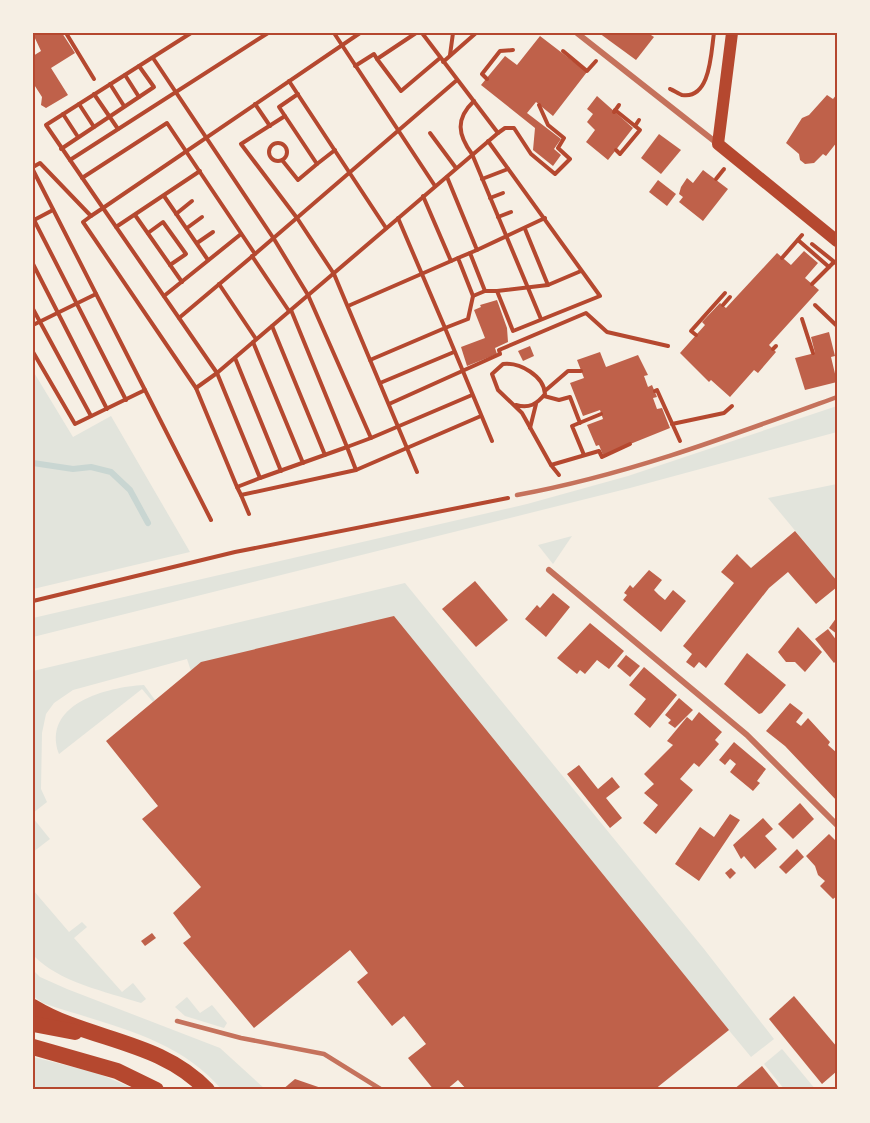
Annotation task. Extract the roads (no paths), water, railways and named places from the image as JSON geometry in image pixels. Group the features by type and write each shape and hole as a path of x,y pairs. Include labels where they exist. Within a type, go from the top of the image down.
{"highway":[{"path":"33,1007 97,1035 155,1053 186,1071 207,1090"},
{"path":"33,1024 97,1035"},
{"path":"33,1047 117,1071 156,1090"}],"main road":[{"path":"732,33 717,144 837,241"}],"street":[{"path":"577,33 717,144"},
{"path":"549,570 747,735 837,825"}],"lane":[{"path":"518,495 566,486 683,450 837,397"},
{"path":"177,1020 241,1038 324,1054 382,1090"}],"waterway":[{"path":"33,463 73,469 91,467 111,472 130,490 148,523"}]}
